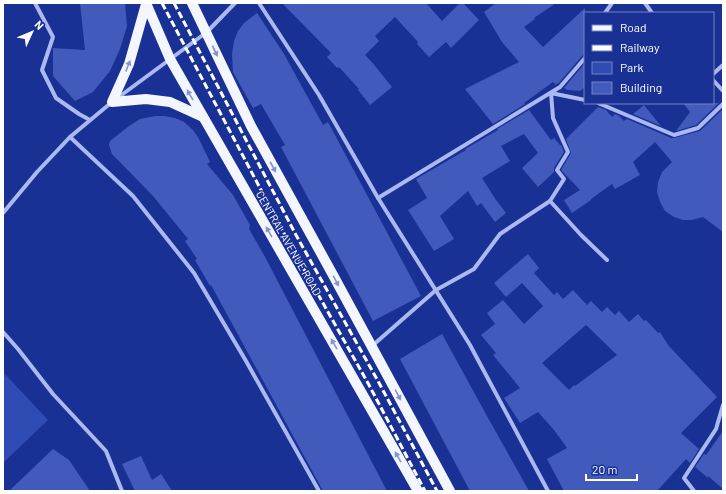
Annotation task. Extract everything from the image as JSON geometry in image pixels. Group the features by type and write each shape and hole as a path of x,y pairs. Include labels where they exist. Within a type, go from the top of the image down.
{"main road":[{"name":"CENTRAL AVENUE ROAD","path":"146,3 170,60 418,491"},
{"path":"146,3 129,64 112,102 146,100 170,102 203,117"},
{"name":"CENTRAL AVENUE ROAD","path":"192,3 251,126 450,491"}],"street":[{"path":"35,3 53,38 42,70 56,98 90,120"},
{"path":"3,213 37,172 70,137 112,102 207,32 235,3"},
{"path":"259,3 319,96 378,198 470,345 548,491"},
{"path":"607,12 612,3"},
{"path":"645,3 651,12"},
{"path":"378,198 560,87 584,59"},
{"path":"714,73 723,66"},
{"path":"714,81 723,91"},
{"path":"551,93 584,100"},
{"path":"372,346 436,290 474,268 500,234 550,201 564,179 557,170 568,152 553,118 551,93"},
{"path":"600,104 674,135 698,128 723,104"},
{"path":"70,137 133,196 194,273 246,361 319,491"},
{"path":"550,201 607,260"},
{"path":"3,332 53,394 106,451 122,491"},
{"path":"694,491 684,478 716,429 723,405"}],"green space":[{"path":"3,372 48,420 3,463"}],"building":[{"path":"80,3 125,3 127,26 120,49 110,71 93,92 75,101 53,76 53,48 85,50"},
{"path":"282,3 426,3 442,21 460,3 463,3 479,20 451,48 446,42 429,57 417,44 418,42 395,17 375,36 379,41 365,55 392,87 370,105 358,90 359,89 339,67 337,68 327,57 331,53"},
{"path":"496,3 556,3 524,27 543,47 585,8 584,55 558,84 557,83 556,85 553,82 524,103 525,104 493,124 465,89 519,62 502,42 484,12"},
{"path":"257,13 284,54 323,125 328,122 421,296 373,321 281,147 285,145 261,104 253,108 233,72 232,54 234,41 238,31 244,23"},
{"path":"584,64 584,88 580,91 567,90 564,88"},
{"path":"719,103 696,125 676,131 690,112 684,104"},
{"path":"644,105 661,126 633,114"},
{"path":"598,107 606,110 612,117 615,114 624,121 627,119 671,138 700,131 723,109 723,232 703,217 692,220 683,220 674,217 665,211 657,192 658,182 662,172 672,162 655,142 633,162 640,175 615,189 612,184 572,213 564,200 580,190 561,170 571,153 566,139"},
{"path":"529,110 551,140 554,138 561,145 564,152 554,168 554,172 538,187 522,168 538,153 524,134 501,146 510,161 482,178 506,213 495,222 481,203 477,206 468,191 440,216 454,239 434,251 408,210 427,198 416,179 466,150 465,149"},
{"path":"155,116 175,118 184,122 198,137 210,162 207,164 233,195 250,225 249,229 387,491 323,491 211,285 210,286 195,260 197,259 185,241 188,239 153,196 112,154 109,145 110,141 140,119"},
{"path":"528,254 539,268 534,273 554,295 557,292 563,299 573,290 587,305 591,301 602,312 607,307 615,315 619,311 629,322 638,314 658,333 660,332 668,345 717,397 681,433 699,449 690,463 686,459 657,491 564,491 547,459 567,448 538,412 520,423 504,398 520,388 493,355 496,353 481,335 495,324 487,313 503,300 524,324 543,306 522,283 506,297 494,283","holes":["586,325 617,355 569,390 542,363"]},
{"path":"442,334 529,491 470,491 400,359"},
{"path":"723,431 723,489 695,467 704,454 706,455"},
{"path":"53,449 69,460 90,491 9,491"},
{"path":"141,456 152,480 161,474 172,491 135,491 122,464"}],"railway":[{"path":"162,3 287,239 369,385 425,491"},
{"path":"174,3 296,235 378,381 437,491"}]}
